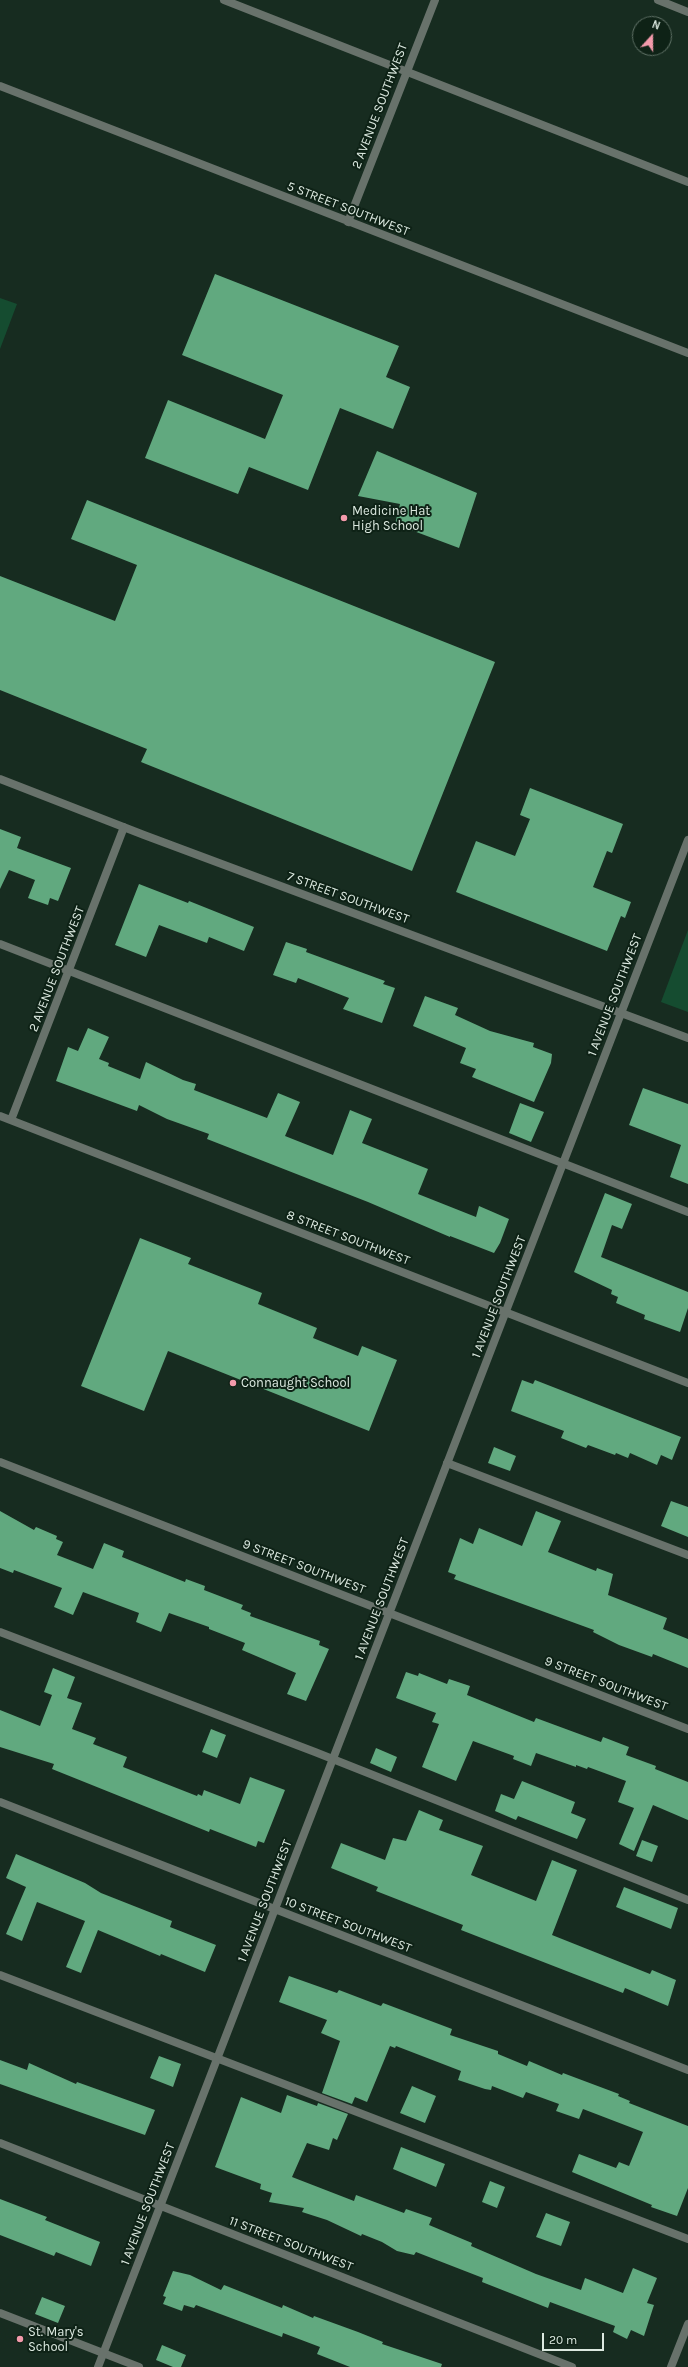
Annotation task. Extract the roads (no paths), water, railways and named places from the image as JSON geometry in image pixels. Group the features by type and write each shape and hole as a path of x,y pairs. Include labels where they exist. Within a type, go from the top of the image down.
{"street":[{"path":"224,0 688,182"},
{"name":"2 AVENUE SOUTHWEST","path":"348,222 434,0"},
{"path":"658,0 688,12"},
{"name":"5 STREET SOUTHWEST","path":"0,86 688,353"},
{"name":"7 STREET SOUTHWEST","path":"0,779 124,827 622,1012 688,1038"},
{"name":"2 AVENUE SOUTHWEST","path":"10,1120 124,827"},
{"name":"1 AVENUE SOUTHWEST","path":"98,2367 688,840"},
{"path":"0,944 688,1212"},
{"name":"8 STREET SOUTHWEST","path":"0,1116 688,1383"},
{"name":"9 STREET SOUTHWEST","path":"0,1462 688,1729"},
{"path":"447,1464 688,1555"},
{"path":"0,1632 315,1752 332,1761 688,1900"},
{"name":"10 STREET SOUTHWEST","path":"0,1802 688,2070"},
{"path":"0,1975 688,2239"},
{"name":"11 STREET SOUTHWEST","path":"0,2143 572,2367"},
{"path":"0,2313 140,2367"},
{"path":"671,2367 688,2324"}],"place":[{"name":"Medicine Hat High School","path":"344,518"},
{"name":"Connaught School","path":"233,1383"},
{"name":"St. Mary's School","path":"20,2339"}]}
